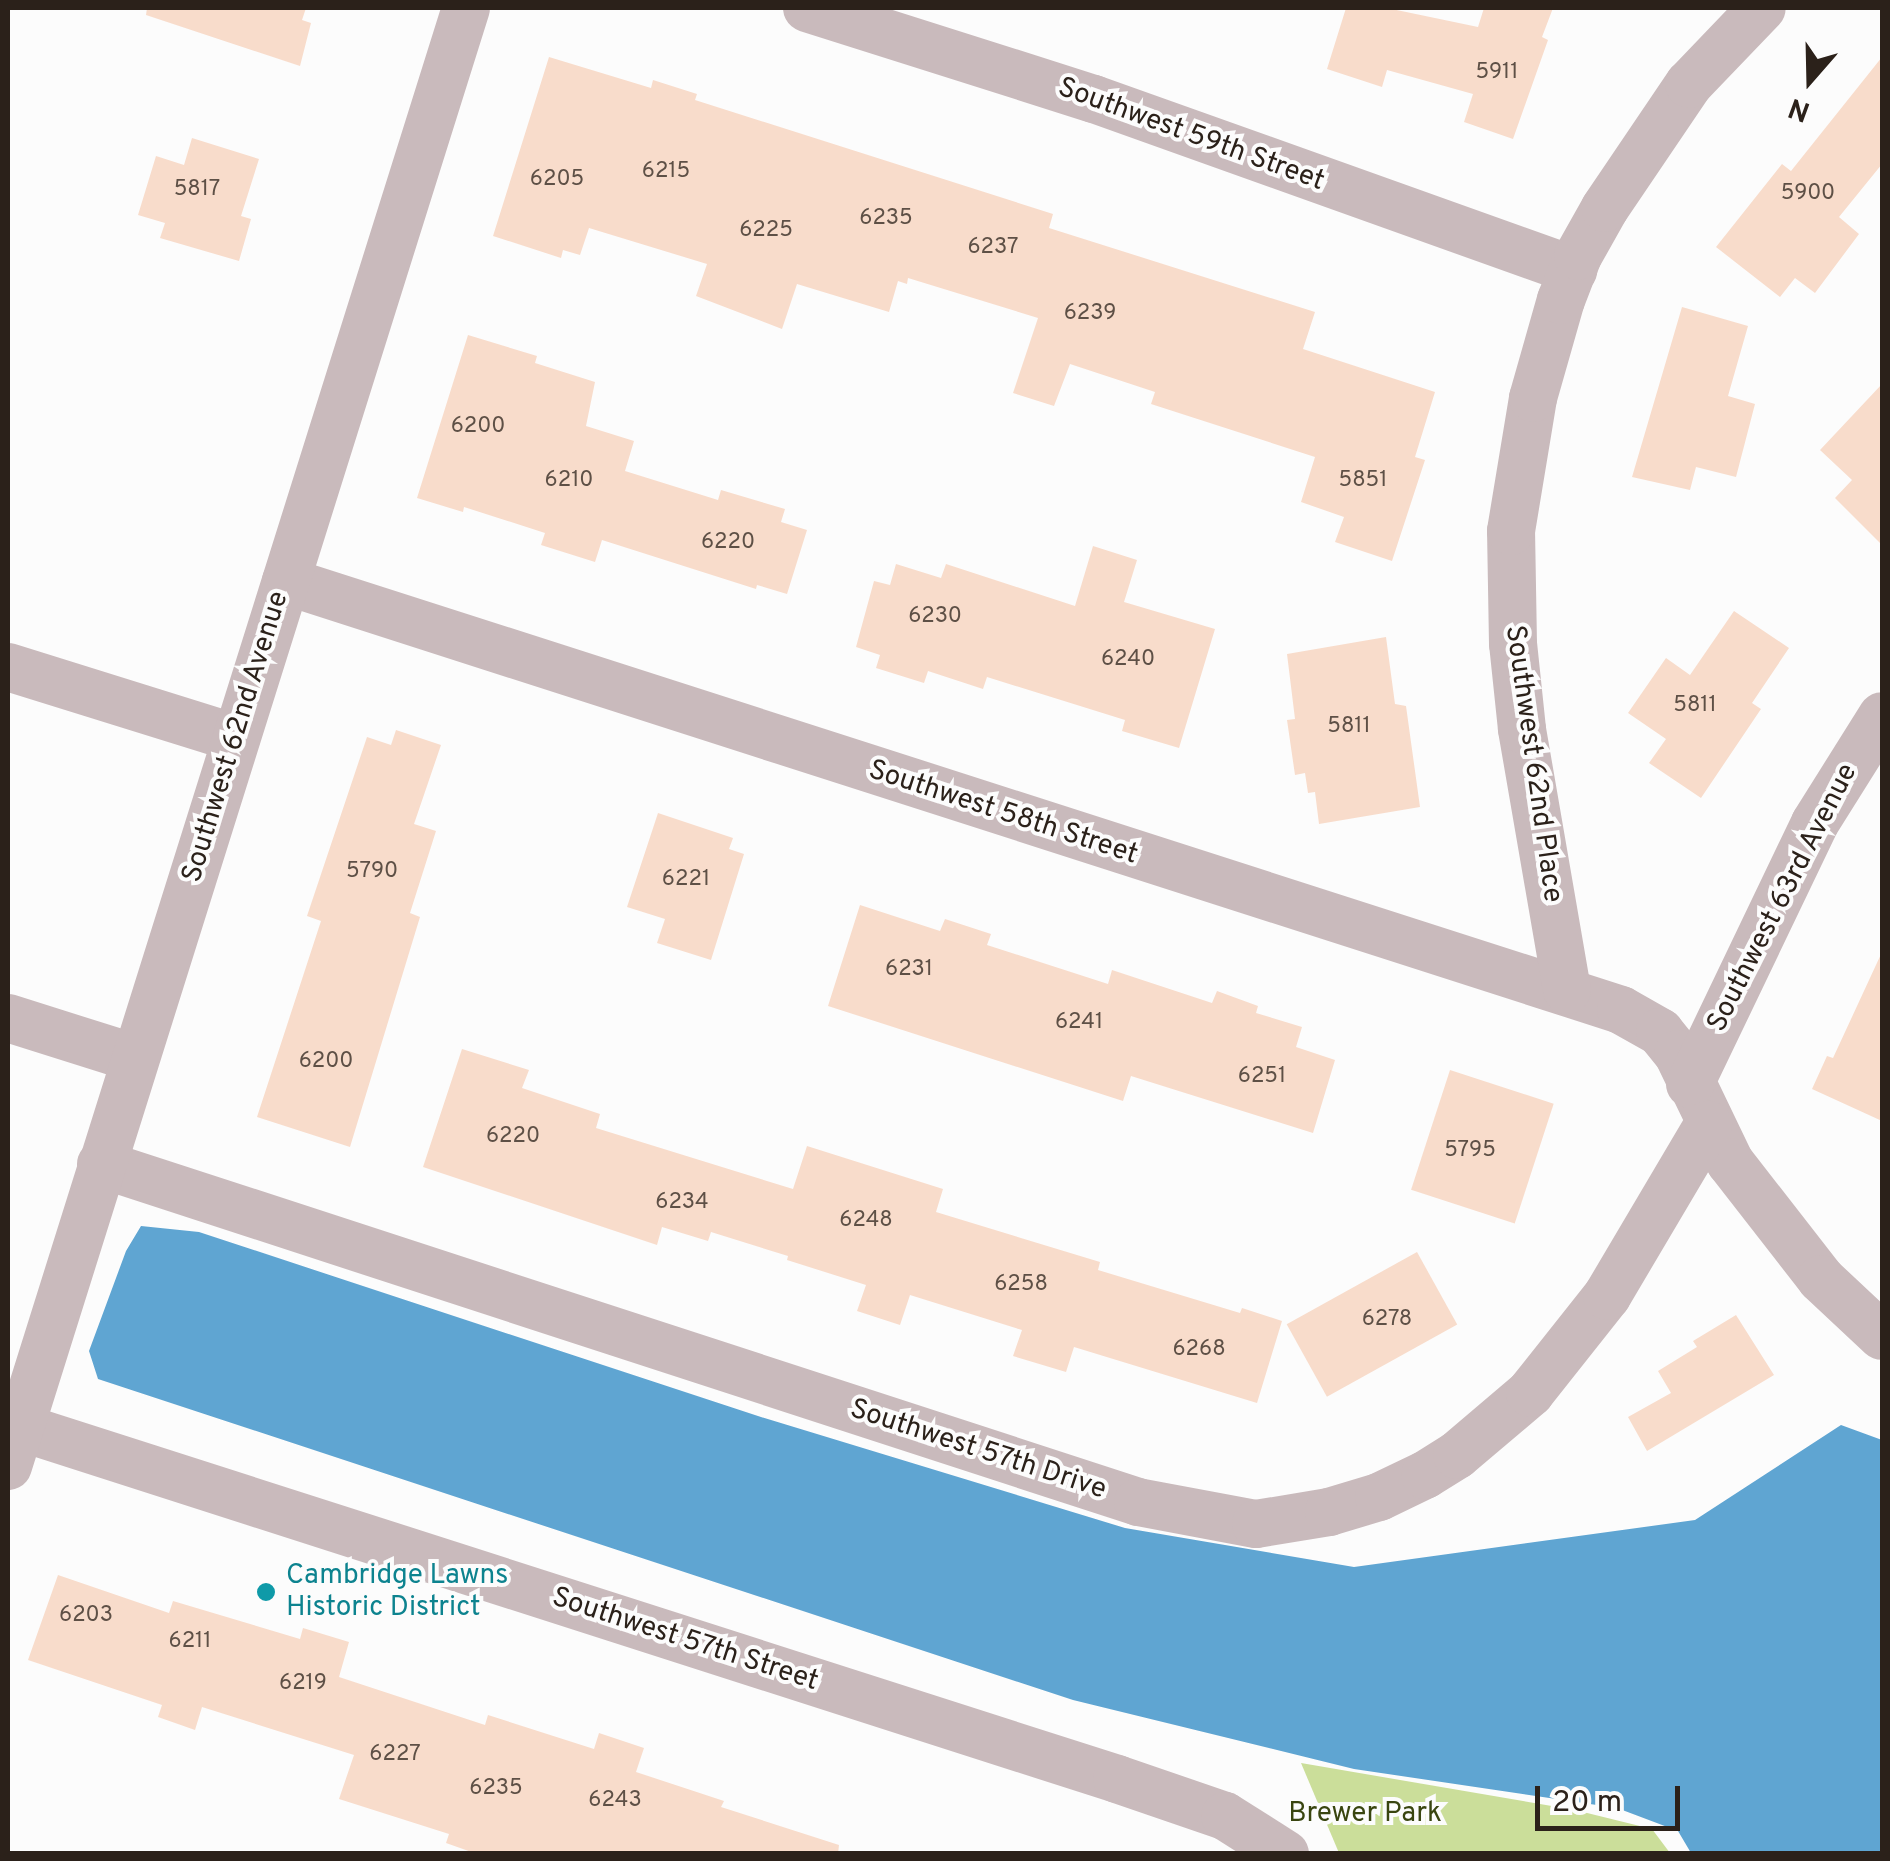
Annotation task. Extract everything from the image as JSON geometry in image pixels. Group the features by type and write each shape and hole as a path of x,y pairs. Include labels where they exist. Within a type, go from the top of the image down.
{"street":[{"name":"Southwest 62nd Avenue","path":"14,1446 466,8"},
{"name":"Southwest 59th Street","path":"808,8 1094,99 1573,270"},
{"name":"Southwest 62nd Place","path":"1567,990 1522,729 1510,587 1511,531 1533,398 1573,270 1658,123 1762,8"},
{"name":"Southwest 58th Street","path":"286,581 1621,1010 1660,1032 1678,1054 1699,1105"},
{"path":"8,666 236,738"},
{"name":"Southwest 63rd Avenue","path":"1699,1105 1815,823 1882,716"},
{"path":"8,1018 135,1058"},
{"path":"1699,1105 1730,1162 1797,1252 1882,1336"},
{"name":"Southwest 57th Drive","path":"101,1164 1138,1502 1256,1524 1329,1512 1425,1475 1457,1455 1530,1393 1607,1296 1699,1105"},
{"name":"Southwest 57th Street","path":"14,1446 1117,1779 1225,1816 1285,1854"}],"green space":[{"name":"Brewer Park","path":"1301,1763 1575,1810 1652,1829 1670,1853 1339,1853"}],"water":[{"path":"141,1226 199,1232 761,1417 1125,1528 1354,1567 1695,1520 1841,1425 1882,1440 1882,1853 1691,1853 1678,1831 1617,1808 1354,1769 1073,1700 98,1379 89,1351 126,1251"}],"building":[{"path":"147,8 306,8 302,20 311,23 300,66 146,15"},
{"path":"1346,8 1387,8 1478,27 1484,8 1553,8 1542,37 1548,40 1513,139 1464,122 1473,94 1387,70 1382,87 1327,69"},
{"path":"549,57 651,88 653,80 697,94 695,100 1053,214 1049,228 1315,312 1303,349 1435,392 1415,457 1425,460 1392,561 1335,542 1344,517 1301,502 1315,457 1151,404 1155,392 1070,364 1054,406 1013,393 1038,318 908,278 907,284 898,281 889,312 797,284 782,329 696,296 707,264 589,228 580,255 563,250 561,258 493,236"},
{"path":"1882,57 1882,164 1839,217 1859,234 1815,293 1795,278 1780,297 1716,247 1782,164 1791,171"},
{"path":"192,138 259,159 241,216 251,219 239,261 160,238 165,223 138,215 156,156 184,165"},
{"path":"1682,307 1748,326 1728,396 1755,404 1736,477 1696,467 1690,490 1632,477"},
{"path":"468,335 537,356 535,363 595,382 586,426 634,441 625,471 718,500 721,490 785,509 781,522 807,530 787,594 757,585 756,589 602,540 595,562 541,545 545,533 464,507 463,512 417,498"},
{"path":"1882,384 1882,545 1835,498 1852,480 1820,450"},
{"path":"1093,546 1137,560 1124,602 1215,629 1179,748 1122,731 1125,720 987,677 983,689 928,671 924,683 876,668 880,655 856,647 874,581 890,585 896,564 941,578 946,564 1075,606"},
{"path":"1734,611 1789,648 1752,703 1761,709 1701,798 1649,763 1666,739 1628,713 1666,658 1690,675"},
{"path":"1386,637 1395,704 1406,706 1420,807 1319,824 1315,792 1308,793 1305,773 1295,775 1287,720 1295,719 1287,654"},
{"path":"396,730 441,745 414,824 436,831 410,913 420,917 350,1147 257,1117 321,921 307,916 367,737 391,745"},
{"path":"658,813 733,838 729,849 744,854 711,960 657,943 665,919 627,907"},
{"path":"860,905 940,931 945,919 991,934 987,945 1108,984 1112,970 1212,1003 1217,991 1258,1006 1256,1013 1302,1027 1296,1047 1335,1060 1313,1133 1131,1076 1123,1101 828,1006"},
{"path":"1882,952 1882,1121 1812,1089 1827,1056 1833,1058"},
{"path":"462,1049 529,1070 522,1088 600,1114 596,1128 793,1189 807,1146 943,1189 936,1212 1100,1262 1098,1270 1240,1313 1242,1308 1282,1321 1257,1403 1074,1347 1066,1372 1013,1356 1022,1330 910,1295 900,1325 857,1311 866,1285 787,1260 788,1256 711,1232 708,1241 662,1227 657,1245 423,1167"},
{"path":"1450,1070 1554,1104 1515,1224 1411,1190"},
{"path":"1417,1252 1457,1325 1327,1397 1287,1324"},
{"path":"1736,1315 1774,1375 1647,1451 1628,1417 1671,1393 1658,1371 1697,1347 1693,1341"},
{"path":"58,1575 169,1613 173,1601 300,1639 303,1628 349,1642 339,1677 485,1725 488,1715 594,1749 599,1733 644,1748 636,1772 724,1801 721,1807 839,1845 838,1854 477,1854 446,1843 449,1834 339,1799 354,1755 202,1707 195,1730 158,1717 162,1705 28,1660"}],"place":[{"name":"Cambridge Lawns Historic District","path":"266,1592"}]}
